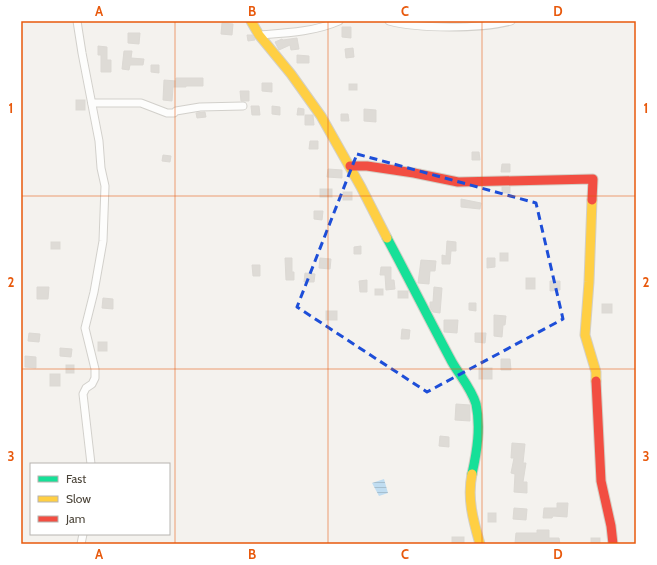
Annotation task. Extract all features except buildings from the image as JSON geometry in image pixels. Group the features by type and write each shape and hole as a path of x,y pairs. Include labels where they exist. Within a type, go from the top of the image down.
{"street":[{"path":"78,21 99,141 101,168 105,186 102,241 94,292 85,328 95,369 95,378 83,394 92,463"},
{"path":"251,21 259,35 291,74 321,116 350,166 430,321 475,402 477,416 477,450 470,486 472,514 480,544"},
{"path":"259,35 311,29 328,26 339,21"},
{"path":"389,21 398,24 470,26 511,21"},
{"path":"92,103 141,103 167,113 174,113 176,111 200,107 243,106"},
{"path":"350,166 367,166 414,173 458,182 594,179 590,226 589,282 585,335 596,372 601,481 611,526 613,544"}],"highlighted area":[{"path":"357,154 536,203 563,319 427,392 297,307"}],"water":[{"path":"384,479 388,493 379,496 372,483"}],"traffic: fast":[{"path":"387,238 452,362 474,398 478,421 478,439 472,474"}],"traffic: slow":[{"path":"251,21 259,35 291,74 321,116 361,187 387,238"},
{"path":"592,200 589,282 585,335 596,372 596,381"},
{"path":"472,474 470,500 480,544"}],"traffic: jam":[{"path":"350,166 367,166 414,173 458,182 593,179 592,200"},
{"path":"596,381 601,481 611,526 613,544"}]}
